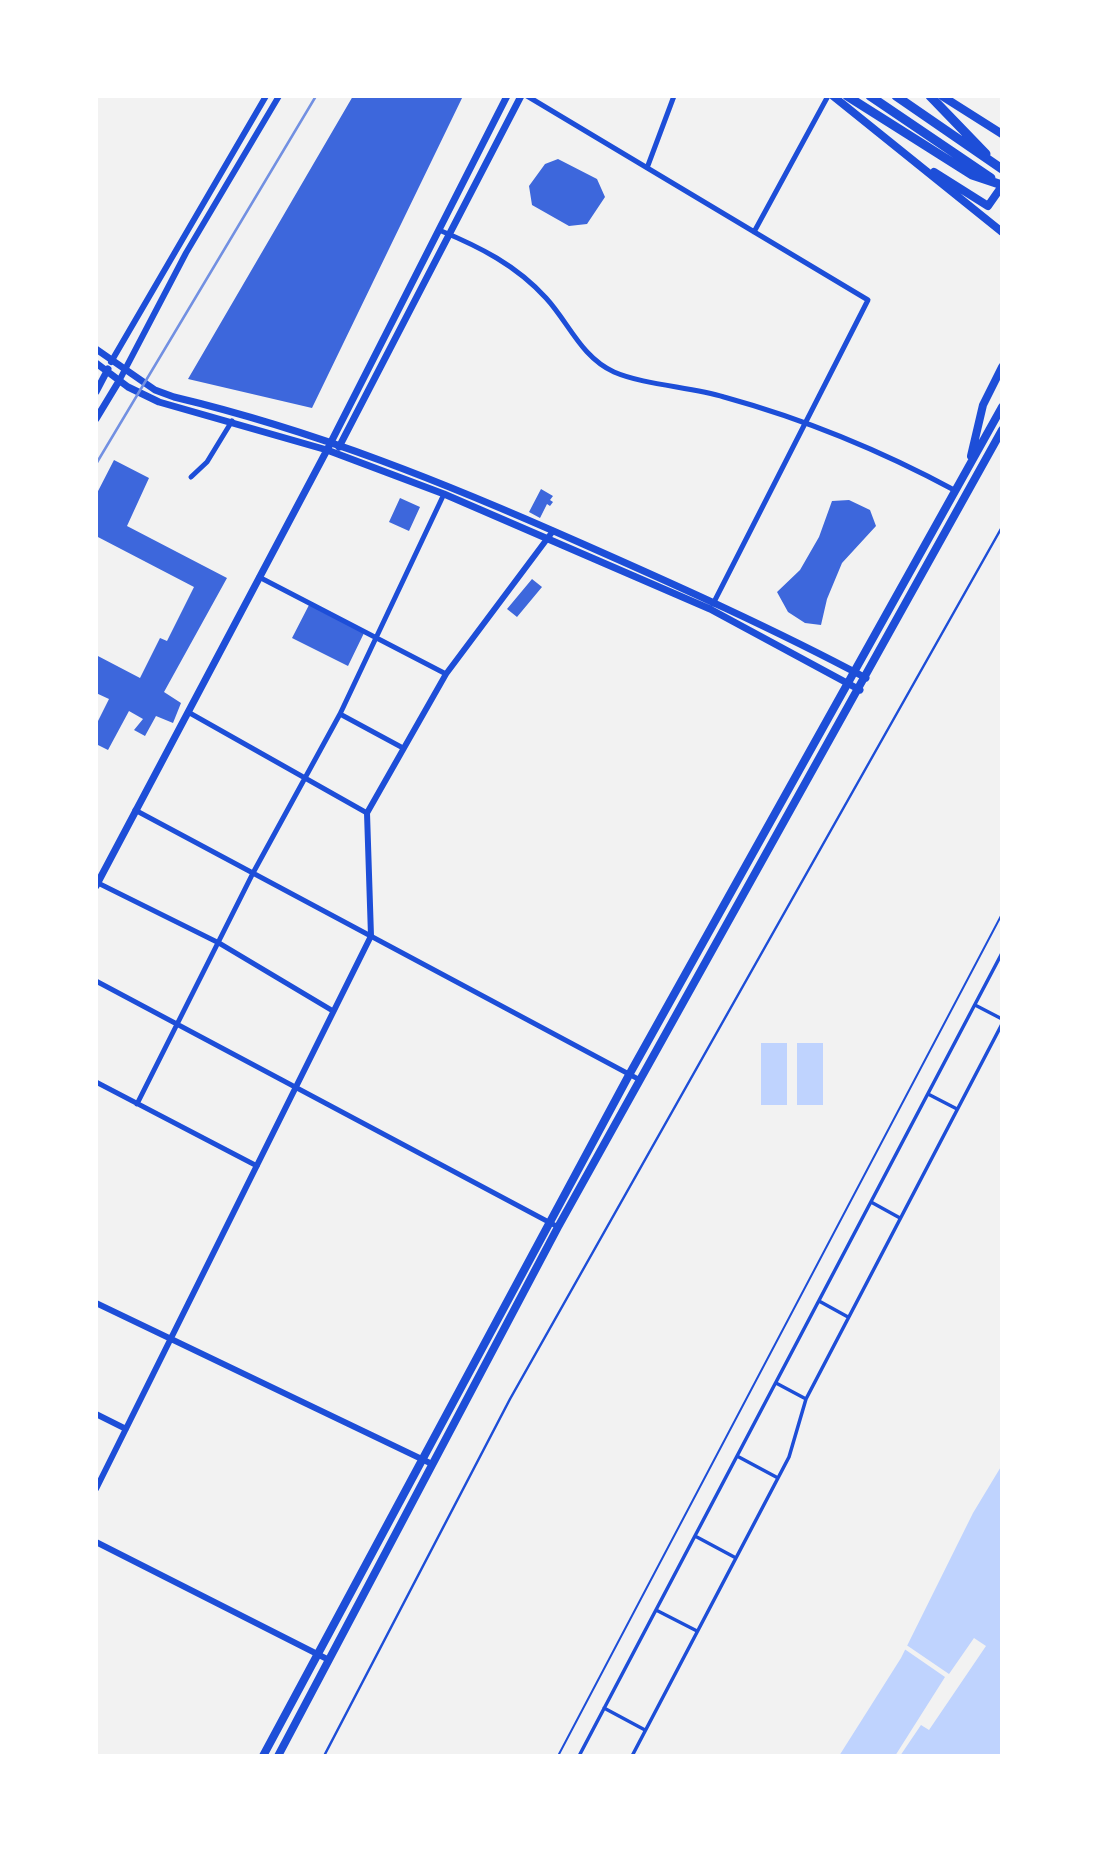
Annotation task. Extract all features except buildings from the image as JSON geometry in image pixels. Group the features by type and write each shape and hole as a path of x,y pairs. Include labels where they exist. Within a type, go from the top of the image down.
{"highway":[{"path":"847,96 972,175 1002,185"},
{"path":"870,96 1002,185"},
{"path":"896,96 999,167"},
{"path":"930,96 999,167"}],"main road":[{"path":"97,884 259,577 330,451 331,441 508,96"},
{"path":"330,451 342,445 521,96"},
{"path":"830,96 1002,232"},
{"path":"942,96 1002,134"},
{"path":"924,169 939,174 988,206 1002,185"},
{"path":"96,349 111,362 174,397 331,441 463,491 866,678"},
{"path":"96,392 111,362"},
{"path":"96,363 119,381 159,402 330,451 444,494 712,606 860,690"},
{"path":"968,467 984,405 1002,367"},
{"path":"96,419 119,381"},
{"path":"262,1756 629,1074 1002,407"},
{"path":"278,1756 558,1227 860,690 1002,430"}],"street":[{"path":"111,362 266,96"},
{"path":"119,381 186,253 279,96"},
{"path":"527,96 868,300 712,606"},
{"path":"647,168 674,96"},
{"path":"754,232 830,96"},
{"path":"439,230 512,266 547,299 585,352 614,372 723,396 806,423 873,450 956,491"},
{"path":"191,477 207,462 232,421"},
{"path":"137,1104 253,873 340,714 444,494"},
{"path":"96,1489 370,936 367,813 446,674 553,531"},
{"path":"259,577 446,674"},
{"path":"188,712 367,813"},
{"path":"340,714 402,748"},
{"path":"135,810 640,1080"},
{"path":"97,884 219,943 333,1012"},
{"path":"579,1756 1002,953"},
{"path":"96,981 558,1227"},
{"path":"632,1756 789,1457 806,1399 1002,1021 975,1005"},
{"path":"96,1082 257,1166"},
{"path":"928,1094 957,1109"},
{"path":"871,1202 900,1218"},
{"path":"819,1301 848,1317"},
{"path":"96,1303 432,1464"},
{"path":"776,1382 806,1399"},
{"path":"96,1414 126,1429"},
{"path":"737,1456 778,1478"},
{"path":"695,1536 736,1558"},
{"path":"96,1542 329,1660"},
{"path":"656,1610 697,1631"},
{"path":"604,1708 645,1730"}],"lane":[{"path":"324,1756 510,1399 1002,527"}],"path":[{"path":"558,1756 1002,914"}],"water":[{"path":"761,1043 787,1043 787,1105 761,1105"},
{"path":"797,1043 823,1043 823,1105 797,1105"},
{"path":"1002,1465 1002,1756 839,1756 901,1658 973,1513"}],"pier":[{"path":"974,1638 986,1646 929,1730 921,1725 900,1756 895,1756 945,1677 903,1648 905,1644 949,1674"}],"railway":[{"path":"96,464 316,96"}]}
